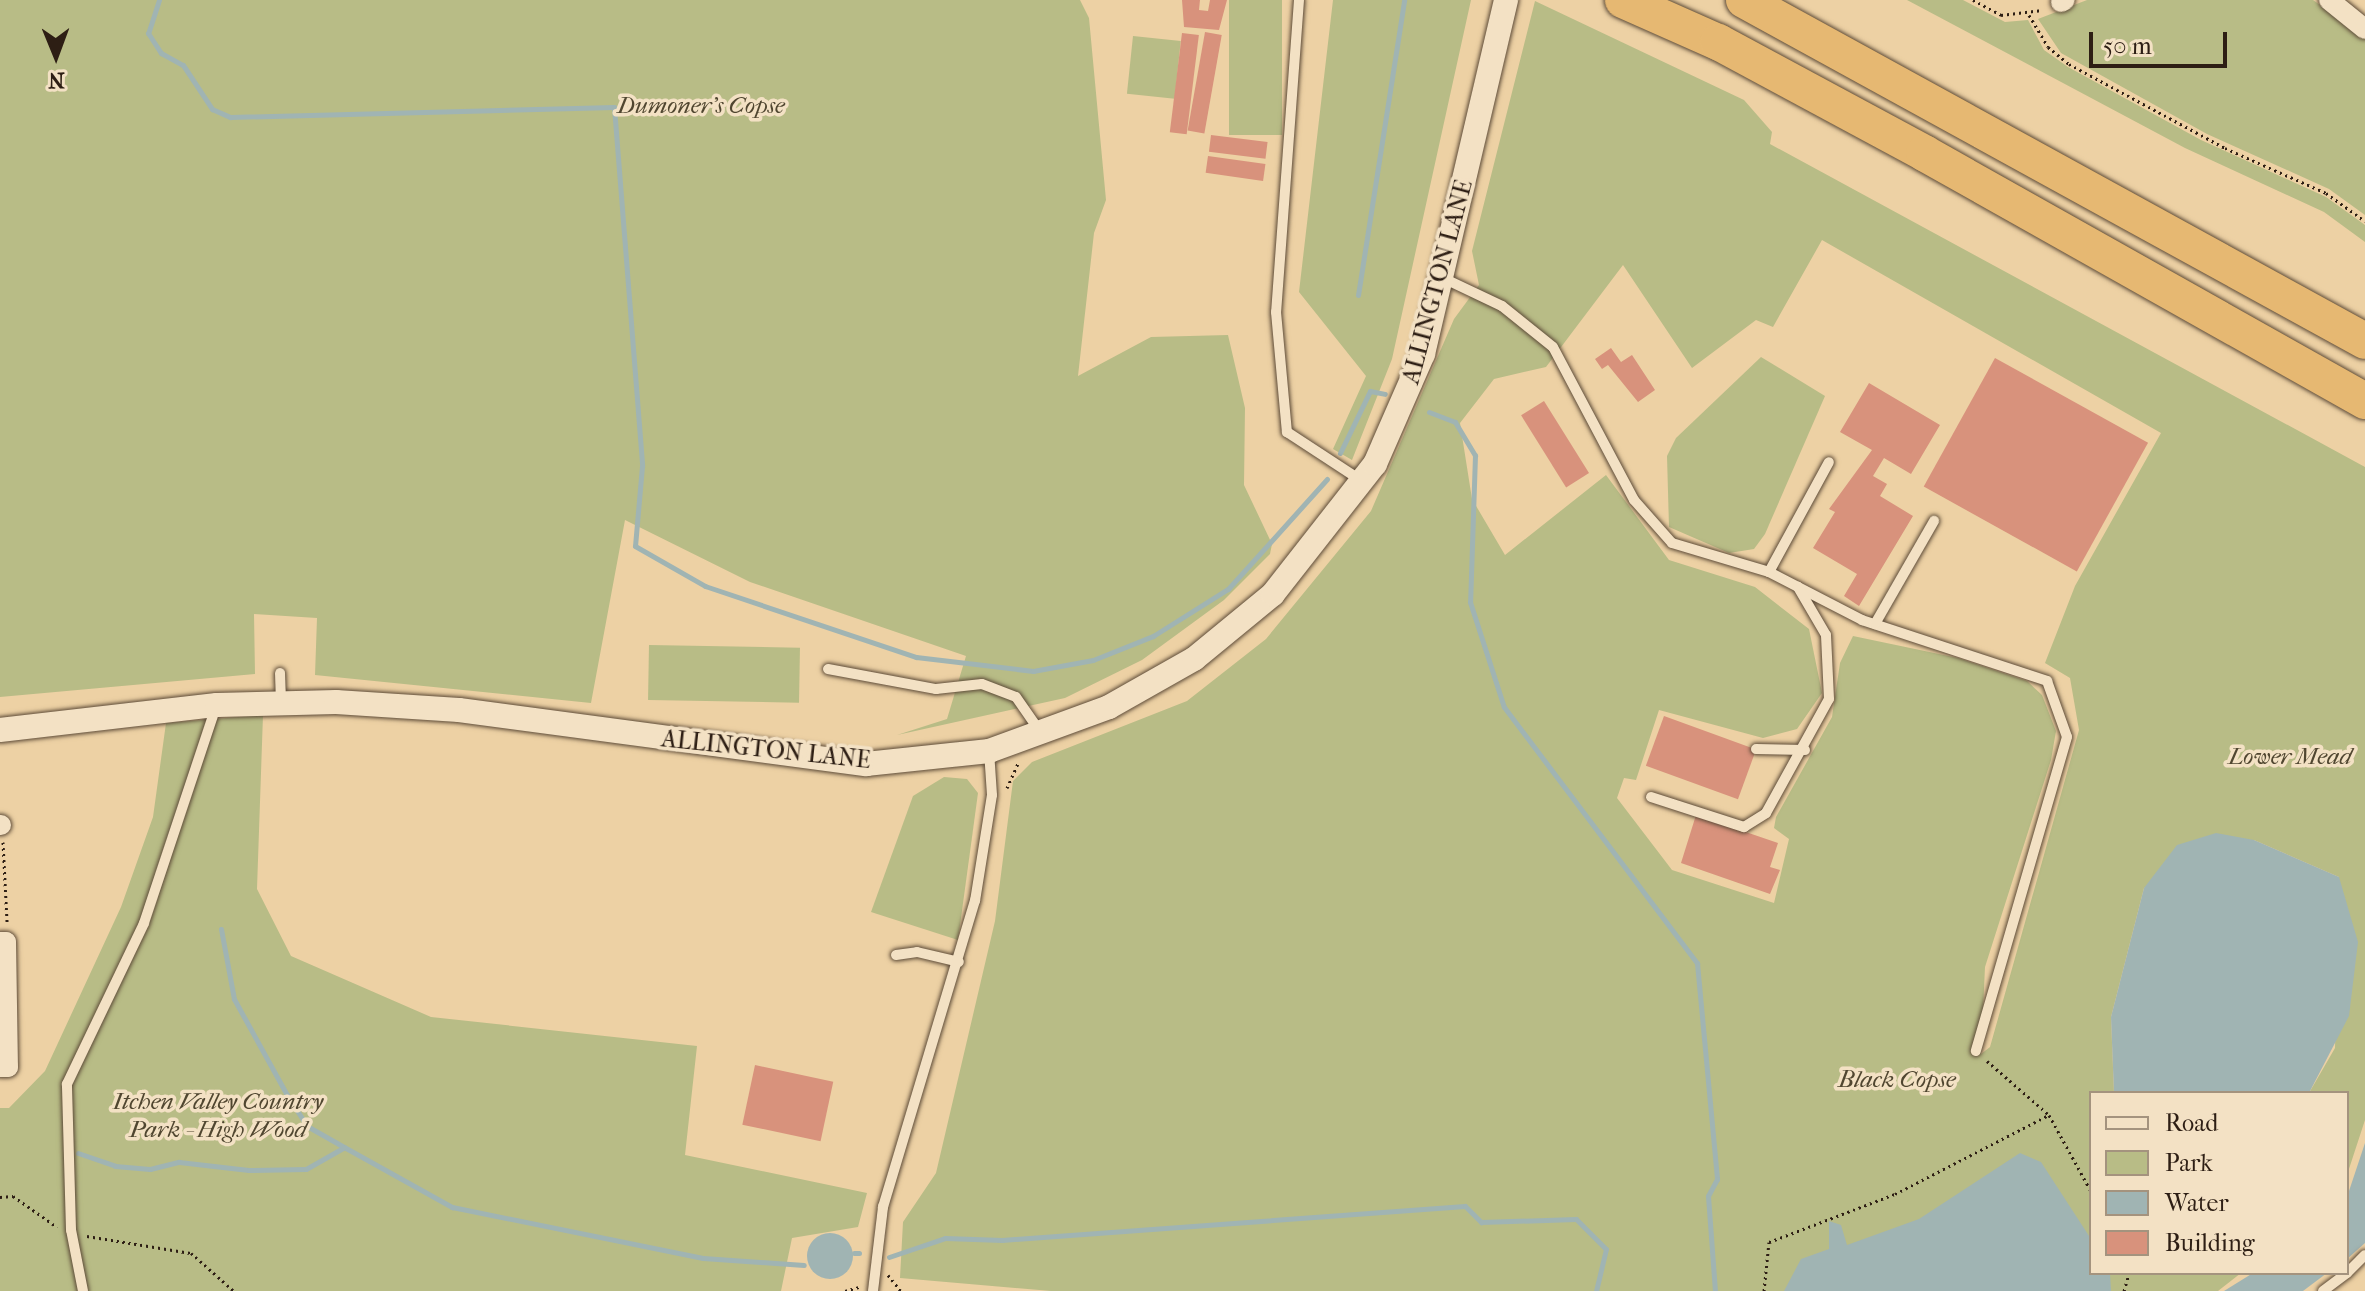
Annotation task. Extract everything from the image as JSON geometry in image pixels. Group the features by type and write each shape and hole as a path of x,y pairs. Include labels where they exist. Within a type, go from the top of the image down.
{"highway":[{"path":"1623,0 1718,42 1924,153 2365,401"},
{"path":"1744,0 2365,341"}],"street":[{"path":"2329,0 2365,29"},
{"name":"ALLINGTON LANE","path":"0,730 217,705 281,703 459,710 824,761 1038,745 1151,686 1238,625 1302,563 1363,482 1410,389 1443,278 1503,11"},
{"path":"0,1067 8,1067 3,942"}],"lane":[{"path":"1299,0 1276,312 1287,432 1363,482"},
{"path":"1443,278 1502,306 1553,347 1634,500 1660,534 1715,562 1769,572 1875,624 2047,681 2061,704 2067,737 1976,1051"},
{"path":"1769,572 1829,462"},
{"path":"1875,624 1934,521"},
{"path":"1651,797 1750,826 1805,750 1829,686 1826,635 1797,585"},
{"path":"828,669 936,689 982,684 1016,697 1038,745"},
{"path":"280,673 281,703"},
{"path":"83,1291 71,1230 67,1084 144,923 217,705"},
{"path":"1756,749 1805,750"},
{"path":"876,1289 894,1168 959,962 984,857 989,751"},
{"path":"896,955 959,962"},
{"path":"2349,1271 2365,1255"},
{"path":"2323,1291 2344,1275"}],"path":[{"path":"1973,0 2001,15 2029,15 2063,1"},
{"path":"2029,15 2048,47 2069,64 2214,143 2326,193 2365,221"},
{"path":"1007,793 1013,769 1038,745"},
{"path":"1,825 3,942"},
{"path":"1976,1051 2049,1115 2089,1187"},
{"path":"1764,1291 1769,1242 1895,1194 2049,1115"},
{"path":"0,1197 13,1196 48,1225 123,1248 191,1253 234,1291"}],"green space":[{"name":"Dumoner's Copse","path":"0,0 1080,0 1089,18 1106,200 1094,233 1078,376 1151,337 1228,335 1245,408 1244,485 1272,544 1270,554 1224,600 1142,660 1065,698 897,735 947,719 966,656 750,582 625,520 591,703 315,675 317,618 254,614 255,674 0,697"},
{"path":"1229,0 1282,0 1282,135 1229,135"},
{"path":"1333,0 1471,0 1392,359 1352,460 1333,449 1366,376 1299,292"},
{"path":"1907,0 1963,0 2005,22 2028,20 2044,50 2068,67 2201,140 2326,197 2365,225 2365,242 2324,212 2185,148"},
{"path":"2087,0 2313,0 2365,37 2365,215 2329,189 2207,134 2061,53 2038,19"},
{"path":"1535,1 1744,100 1772,132 1770,144 2365,467 2365,1120 2349,1169 2349,1091 2310,1091 2335,1048 2339,877 2254,840 2144,888 2111,1017 2114,1091 2089,1091 2089,1275 2238,1275 2218,1291 1051,1291 900,1278 903,1222 936,1173 995,921 1013,781 1032,762 1187,701 1266,639 1371,511 1454,319 1479,285 1472,251","holes":["1822,240 2161,433 2075,586 2045,663 2070,678 2079,730 1990,1047 1981,1054 1985,967 2051,760 2056,731 2042,695 2027,681 1958,658 1853,636 1840,663 1832,717 1776,817 1774,828 1789,839 1774,903 1672,870 1617,798 1624,778 1636,780 1659,710 1763,738 1797,729 1822,693 1809,629 1755,587 1669,560 1606,475 1505,555 1472,499 1460,423 1494,379 1546,367 1623,265 1692,368 1756,320 1773,327"]},
{"path":"1133,36 1181,41 1175,99 1127,94"},
{"path":"1761,357 1825,396 1765,534 1754,549 1729,553 1669,527 1667,456 1676,438"},
{"path":"649,645 800,648 799,703 648,700"},
{"name":"Itchen Valley Country Park - High Wood","path":"263,715 257,889 291,956 431,1017 697,1046 685,1155 867,1193 858,1227 792,1238 781,1291 0,1291 0,1108 9,1108 45,1071 121,907 153,817 166,723"},
{"path":"944,777 967,779 978,793 958,940 871,912 913,796"}],"water":[{"path":"2216,833 2254,840 2339,877 2358,942 2349,1016 2310,1091 2114,1091 2111,1017 2144,888 2177,845"},
{"path":"2365,1143 2365,1243 2349,1257 2349,1191"},
{"path":"2020,1153 2041,1162 2089,1236 2089,1275 2110,1275 2111,1291 1784,1291 1801,1259 1829,1249 1829,1221 1841,1225 1847,1245 1919,1219"},
{"path":"830,1233 846,1240 853,1256 846,1272 830,1279 814,1272 807,1256 814,1240"},
{"path":"2250,1275 2324,1275 2303,1291 2224,1291"}],"building":[{"path":"1182,0 1200,0 1199,10 1208,11 1210,0 1227,0 1219,30 1184,27"},
{"path":"1205,32 1222,35 1204,133 1188,130"},
{"path":"1182,33 1199,35 1187,134 1170,132"},
{"path":"1211,135 1268,142 1266,159 1209,152"},
{"path":"1208,156 1265,164 1263,181 1206,173"},
{"path":"1611,348 1621,362 1632,355 1655,390 1638,402 1608,365 1602,369 1595,359"},
{"path":"1995,358 2148,443 2077,571 1924,487"},
{"path":"1869,383 1940,425 1911,474 1884,458 1873,476 1887,484 1880,496 1913,516 1859,606 1844,596 1857,574 1813,548 1835,512 1829,509 1872,450 1840,432"},
{"path":"1544,401 1589,473 1566,487 1521,415"},
{"path":"1664,716 1756,750 1738,799 1646,766"},
{"path":"1696,815 1778,843 1770,867 1780,870 1770,894 1681,863"},
{"path":"755,1065 833,1082 821,1141 742,1125"}],"waterway":[{"path":"159,0 148,33 161,53 183,65 212,109 230,117 614,107 642,466 635,546 705,586 916,657 1033,671 1093,660 1153,636 1228,589 1327,479"},
{"path":"1358,295 1404,0"},
{"path":"1340,453 1370,391 1385,394"},
{"path":"1429,412 1455,422 1475,455 1470,602 1504,707 1697,963 1717,1179 1708,1196 1715,1291"},
{"path":"221,929 234,999 307,1126 452,1207 703,1258 804,1265"},
{"path":"78,1153 115,1166 150,1169 179,1162 249,1170 306,1169 343,1148"},
{"path":"889,1257 945,1238 1002,1240 1465,1206 1481,1222 1576,1219 1606,1249 1596,1291"},
{"path":"854,1253 859,1253"}],"park label":[{"name":"Lower Mead","path":"2290,757"},
{"name":"Black Copse","path":"1897,1080"}]}
